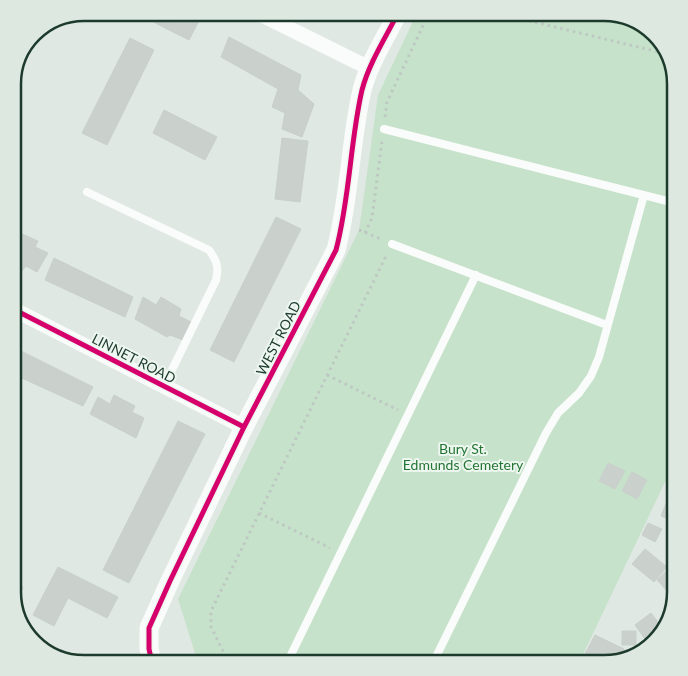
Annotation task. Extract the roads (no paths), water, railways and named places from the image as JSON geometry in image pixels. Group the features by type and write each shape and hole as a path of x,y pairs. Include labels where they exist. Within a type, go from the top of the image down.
{"street":[{"path":"276,21 371,69"},
{"name":"WEST ROAD","path":"150,655 150,628 170,581 244,427 336,250 343,223 350,158 363,88 394,21"},
{"name":"LINNET ROAD","path":"21,313 244,427"}],"lane":[{"path":"384,129 667,201"},
{"path":"87,192 209,250 216,260 219,268 216,280 164,386"},
{"path":"437,655 546,433 558,413 579,394 599,357 644,195"},
{"path":"392,244 607,325"},
{"path":"291,655 476,275"}],"park label":[{"name":"Bury St. Edmunds Cemetery","path":"463,456"}]}
